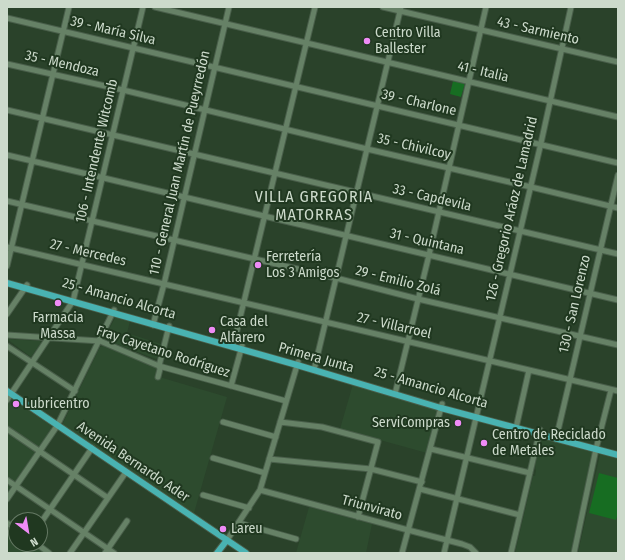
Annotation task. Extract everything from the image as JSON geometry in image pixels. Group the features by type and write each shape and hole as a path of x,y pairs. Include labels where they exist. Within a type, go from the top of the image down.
{"main road":[{"name":"Primera Junta","path":"7,281 618,455"},
{"name":"Avenida Bernardo Ader","path":"9,393 246,553"},
{"path":"597,448 618,451"},
{"path":"217,553 227,540"}],"street":[{"path":"7,266 9,247 22,205 69,7"},
{"name":"106 - Intendente Witcomb","path":"7,400 9,393 33,363 74,300 143,7"},
{"name":"41 - Italia","path":"155,7 388,61 618,117"},
{"name":"110 - General Juan Martín de Pueyrredón","path":"154,323 229,7"},
{"path":"234,346 315,7"},
{"name":"43 - Sarmiento","path":"383,7 400,9 480,30 618,62"},
{"path":"395,392 429,255 486,7"},
{"name":"126 - Gregorio Aráoz de Lamadrid","path":"444,553 531,187 571,7"},
{"path":"315,368 400,9"},
{"name":"39 - María Silva","path":"7,18 214,67"},
{"name":"35 - Mendoza","path":"7,64 204,110"},
{"name":"39 - Charlone","path":"214,67 618,162"},
{"name":"33 - Capdevila","path":"7,110 618,254"},
{"name":"35 - Chivilcoy","path":"204,110 618,208"},
{"name":"31 - Quintana","path":"7,155 618,300"},
{"name":"130 - San Lorenzo","path":"557,437 618,175"},
{"name":"29 - Emilio Zolá","path":"7,201 618,345"},
{"name":"27 - Mercedes","path":"9,247 164,284"},
{"name":"27 - Villarroel","path":"164,284 618,392"},
{"path":"7,314 26,286"},
{"path":"7,499 57,426 100,341 113,311"},
{"path":"158,377 160,369 159,366 169,328"},
{"name":"Fray Cayetano Rodríguez","path":"7,335 100,341 159,366 286,401"},
{"path":"7,346 75,391"},
{"path":"230,386 241,348"},
{"path":"227,540 260,490 297,363"},
{"path":"516,426 529,370"},
{"path":"574,553 611,390"},
{"path":"402,553 442,406"},
{"path":"223,422 276,437"},
{"path":"280,422 322,427 378,442 358,517"},
{"path":"7,429 108,498"},
{"path":"511,553 540,432"},
{"path":"48,512 92,448"},
{"path":"431,449 530,473"},
{"path":"213,458 265,473"},
{"path":"270,459 371,469 422,482"},
{"path":"70,553 126,472"},
{"path":"7,480 84,532 106,551 114,553"},
{"name":"Triunvirato","path":"260,490 446,541 466,545 476,553"},
{"path":"420,490 520,515"},
{"path":"203,495 249,508"},
{"path":"106,551 128,520"},
{"path":"239,523 296,540"}],"shaded area":[{"path":"117,317 130,321 127,333 161,344 156,359 106,340 105,337 115,318"},
{"path":"7,339 40,341 41,343 31,357"},
{"path":"103,346 158,368 156,376 227,397 194,513 63,425 100,347"},
{"path":"353,384 438,410 427,453 340,429"},
{"path":"7,396 53,427 7,493"},
{"path":"542,438 593,453 571,553 515,553 533,476 535,476 535,466"},
{"path":"602,454 618,459 618,553 578,553 600,455"},
{"path":"309,507 372,524 366,553 296,553"},
{"path":"7,525 8,552 46,553 7,553"}],"green space":[{"path":"453,81 465,83 461,97 450,94"},
{"path":"599,473 618,478 618,513 616,520 589,513"}],"place":[{"name":"Centro Villa Ballester","path":"367,41"},
{"name":"Ferretería Los 3 Amigos","path":"258,265"},
{"name":"Farmacia Massa","path":"58,303"},
{"name":"Casa del Alfarero","path":"212,330"},
{"name":"Lubricentro","path":"16,404"},
{"name":"ServiCompras","path":"458,423"},
{"name":"Centro de Reciclado de Metales","path":"484,443"},
{"name":"Lareu","path":"223,529"}],"district":[{"name":"VILLA GREGORIA MATORRAS","path":"314,207"}]}
